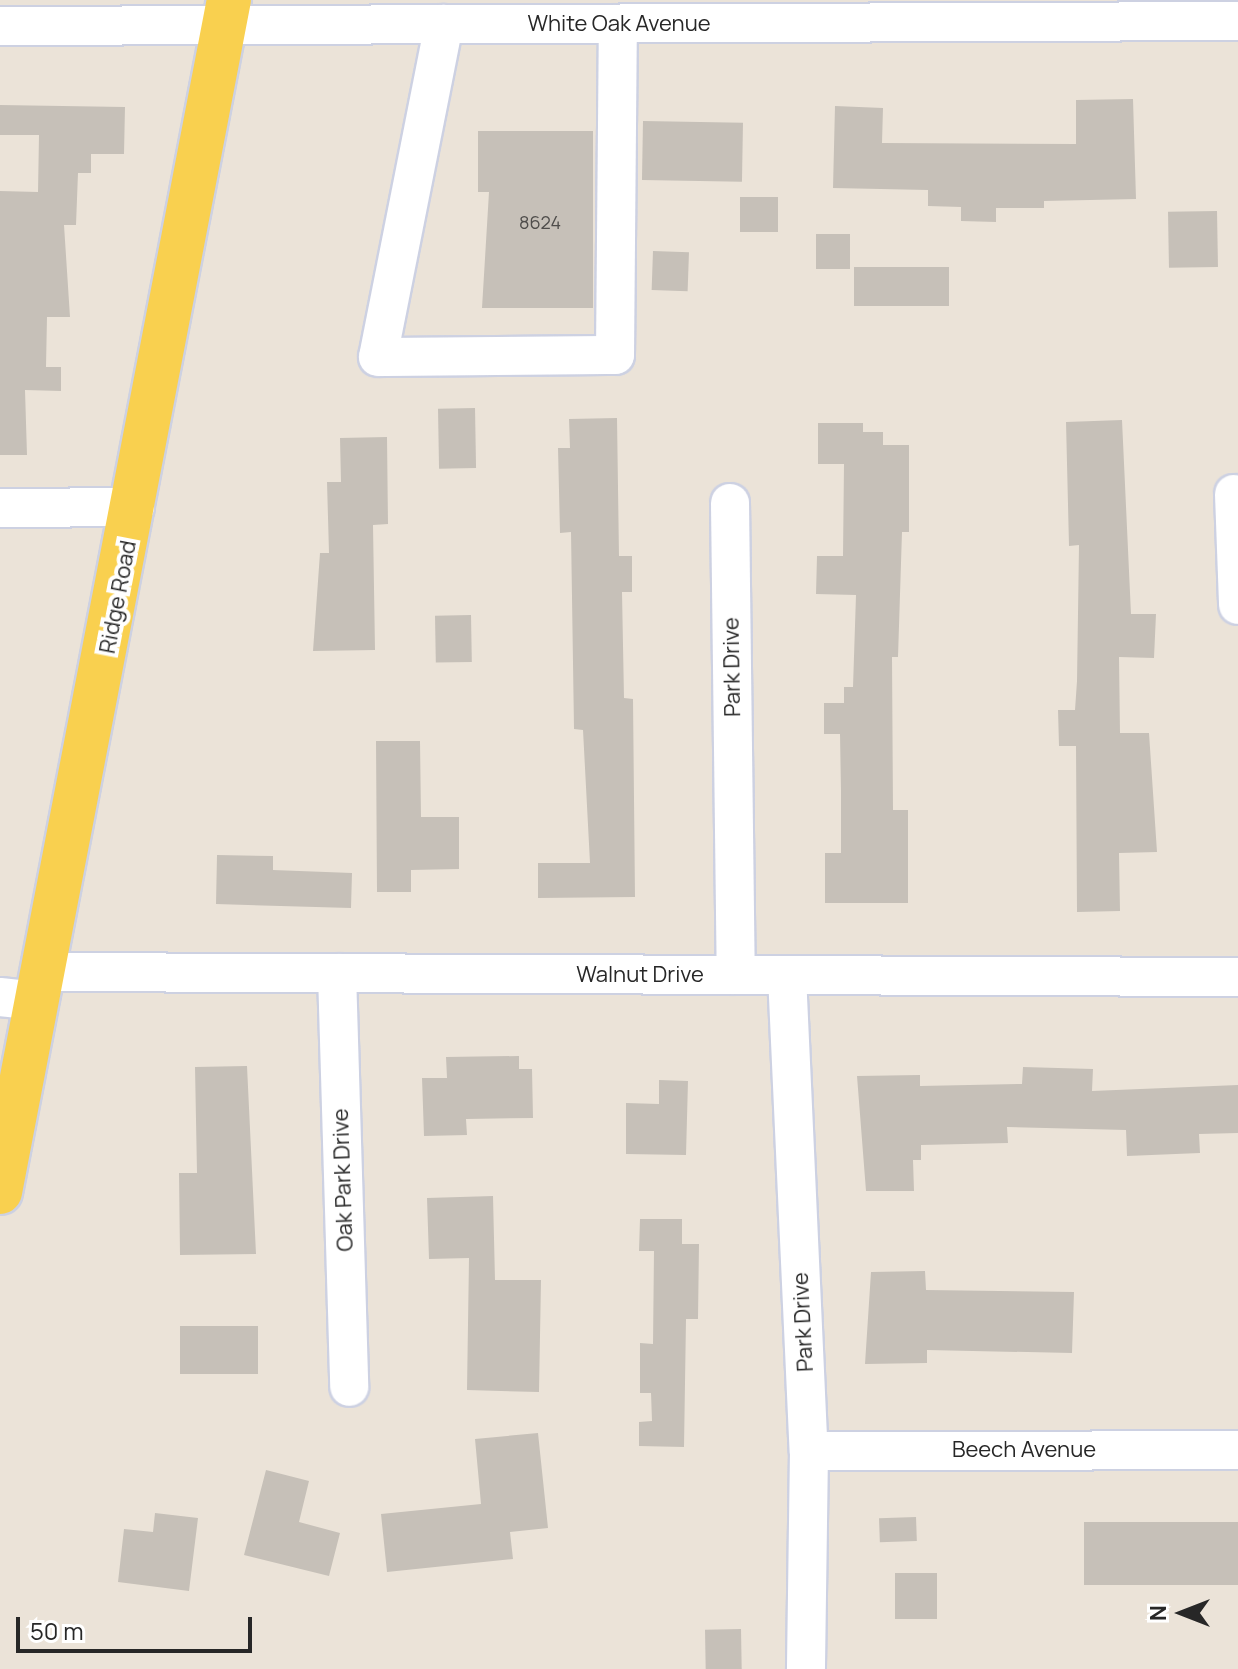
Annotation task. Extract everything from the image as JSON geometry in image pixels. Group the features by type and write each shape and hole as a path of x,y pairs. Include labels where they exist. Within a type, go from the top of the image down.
{"main road":[{"name":"Ridge Road","path":"0,1192 27,990 135,507 226,13"}],"street":[{"name":"White Oak Avenue","path":"0,26 226,13 444,24 618,24 1186,11 1238,21"},
{"path":"444,24 378,357 615,355 618,24"},
{"path":"1234,494 1238,605"},
{"name":"Park Drive","path":"730,503 736,975"},
{"path":"0,508 135,507"},
{"name":"Walnut Drive","path":"27,990 337,973 1238,977"},
{"name":"Oak Park Drive","path":"337,973 349,1387"},
{"name":"Park Drive","path":"787,975 809,1451 806,1669"},
{"name":"Beech Avenue","path":"809,1451 1238,1450"}],"building":[{"path":"1133,99 1136,199 1044,201 1044,208 996,208 996,222 961,221 961,207 928,206 928,190 833,188 835,106 883,108 882,143 1076,144 1076,100"},
{"path":"0,105 125,107 124,154 91,154 91,173 78,173 76,225 64,225 70,317 47,317 46,367 61,367 61,391 25,390 27,455 0,455 0,191 38,192 39,135 0,135"},
{"path":"643,121 743,123 742,182 642,180"},
{"path":"478,131 593,131 593,308 482,308 489,192 478,192"},
{"path":"740,197 778,197 778,232 740,232"},
{"path":"1217,211 1218,267 1169,268 1168,212"},
{"path":"816,234 850,234 850,269 816,269"},
{"path":"653,251 689,252 688,291 652,290"},
{"path":"854,267 949,267 949,306 854,306"},
{"path":"475,408 476,468 439,469 438,409"},
{"path":"617,418 619,556 632,556 632,592 622,592 624,698 633,699 635,897 538,898 538,863 590,863 583,730 574,729 571,532 560,533 558,448 570,448 569,419"},
{"path":"1122,420 1131,614 1156,614 1154,658 1119,657 1120,733 1149,733 1157,852 1119,853 1120,911 1077,912 1076,746 1059,746 1058,710 1075,710 1077,681 1079,545 1069,546 1066,422"},
{"path":"818,423 863,423 863,432 883,432 883,445 909,445 909,532 902,532 898,657 892,657 893,810 908,810 908,903 825,903 825,853 841,853 841,792 840,734 824,734 824,703 844,703 844,687 853,687 856,595 816,594 817,556 843,556 844,464 818,464"},
{"path":"387,437 388,524 373,525 375,650 313,651 320,553 329,553 327,482 341,482 340,438"},
{"path":"471,615 472,662 436,663 435,616"},
{"path":"376,741 420,741 421,817 459,817 459,869 411,870 411,892 377,892"},
{"path":"217,855 273,856 273,870 352,873 351,908 216,904"},
{"path":"519,1056 519,1069 532,1069 533,1118 466,1119 467,1135 424,1136 422,1078 447,1078 446,1057"},
{"path":"247,1066 256,1254 180,1255 179,1173 197,1173 195,1067"},
{"path":"1023,1067 1093,1069 1092,1091 1238,1085 1238,1133 1199,1134 1200,1153 1127,1156 1126,1130 1007,1127 1008,1143 921,1145 921,1160 913,1160 914,1191 866,1191 857,1076 920,1075 920,1086 1022,1084"},
{"path":"659,1080 688,1081 686,1155 626,1154 626,1103 659,1104"},
{"path":"493,1196 495,1280 541,1280 539,1392 467,1390 469,1258 429,1259 427,1198"},
{"path":"640,1219 682,1219 682,1244 699,1244 698,1319 686,1319 684,1447 639,1446 639,1422 652,1421 651,1393 640,1393 640,1343 653,1344 654,1251 639,1251"},
{"path":"925,1271 926,1290 1074,1292 1072,1353 927,1350 927,1363 865,1364 871,1272"},
{"path":"180,1326 258,1326 258,1374 180,1374"},
{"path":"538,1433 548,1528 510,1532 513,1559 387,1572 381,1514 481,1504 475,1439"},
{"path":"266,1470 309,1481 299,1522 340,1533 329,1576 244,1555"},
{"path":"155,1513 198,1518 189,1591 118,1582 124,1529 153,1532"},
{"path":"916,1517 917,1541 880,1542 879,1518"},
{"path":"1084,1522 1238,1522 1238,1585 1084,1585"},
{"path":"895,1573 937,1573 937,1619 895,1619"},
{"path":"741,1629 742,1669 706,1669 705,1630"}]}
